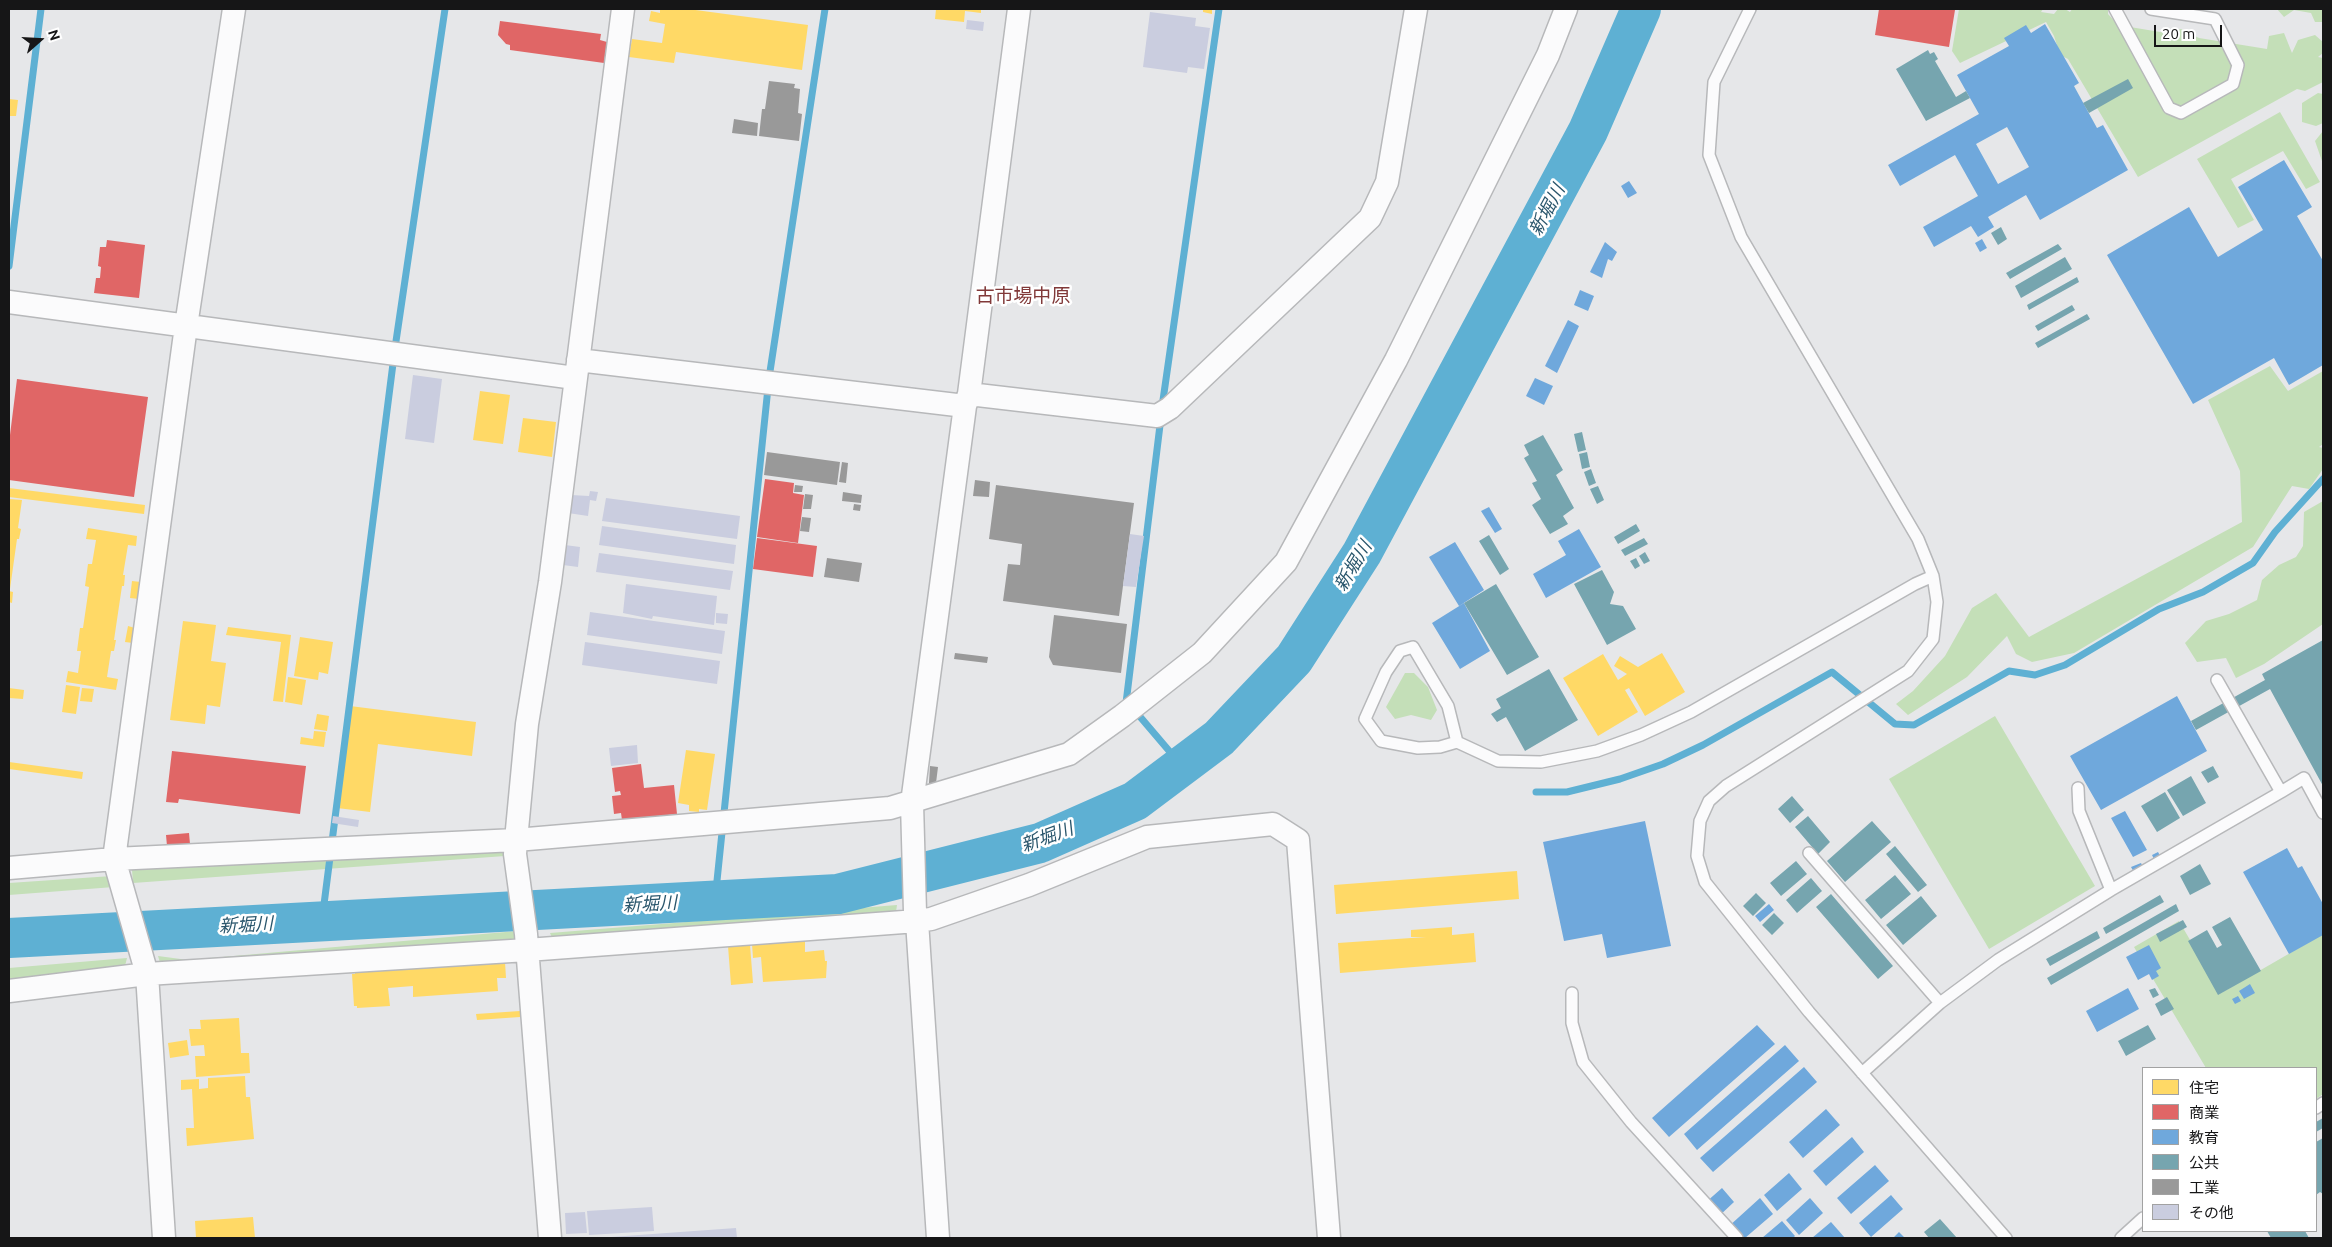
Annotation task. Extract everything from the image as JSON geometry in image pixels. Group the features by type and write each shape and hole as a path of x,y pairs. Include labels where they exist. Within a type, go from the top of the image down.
{"street":[{"path":"164,1238 144,965 114,859 186,326 234,9"},
{"path":"550,1238 526,942 516,847 527,724 550,582 623,9"},
{"path":"938,1238 916,916 912,809 1019,9"},
{"path":"9,302 186,326 577,369 1157,416 1170,408 1370,218 1387,182 1416,9"},
{"path":"9,868 114,859 516,847 890,808 912,809 1069,754 1122,716 1202,652 1286,562 1396,360 1548,56 1566,9"},
{"path":"9,990 144,965 916,916 931,919 1029,885 1147,838 1273,824 1298,840 1329,1238"}],"lane":[{"path":"1750,9 1714,82 1709,155 1740,237 1918,540 1933,576 1937,602 1933,639 1908,670 1726,786 1709,802 1700,821 1697,856 1705,882 1809,1012 2006,1238"},
{"path":"2115,9 2169,108 2181,113 2233,84 2238,65 2215,19 2151,9"},
{"path":"1457,742 1448,706 1413,647 1400,651 1386,672 1365,719 1381,741 1418,748 1440,747 1457,742 1498,761 1541,762 1597,750 1641,735 1691,712 1915,584 1933,576"},
{"path":"2218,680 2281,792"},
{"path":"1862,1073 1940,1003 1998,960 2111,890 2304,778 2323,813"},
{"path":"2078,788 2078,810 2111,890"},
{"path":"1809,854 1940,1003"},
{"path":"1572,993 1572,1023 1583,1062 1631,1122 1737,1238"},
{"path":"2121,1238 2142,1219"}],"green space":[{"path":"1959,9 2043,9 2041,12 2054,14 2058,9 2065,9 2070,12 2072,9 2108,9 2108,14 2118,25 2166,33 2181,29 2199,38 2267,49 2269,36 2284,33 2292,53 2298,40 2315,35 2323,42 2323,53 2318,57 2323,58 2323,82 2305,91 2297,89 2138,177 2068,59 2060,55 2054,36 2046,22 1960,63 1952,51"},
{"path":"2277,9 2323,9 2323,22 2315,22 2311,13 2294,10 2284,17"},
{"path":"2318,93 2323,94 2323,123 2316,126 2302,122 2302,103"},
{"path":"2280,112 2320,182 2306,189 2283,151 2231,179 2254,220 2238,228 2197,159"},
{"path":"2323,131 2323,164 2315,141"},
{"path":"2270,366 2288,391 2323,371 2323,444 2319,447 2323,448 2323,469 2309,489 2292,486 2253,547 2074,653 2032,662 2016,654 2007,636 1967,677 1908,715 1896,704 1913,691 1945,656 1972,608 1996,593 2029,637 2242,522 2240,471 2208,400"},
{"path":"2323,501 2323,624 2264,664 2236,678 2226,658 2197,662 2185,643 2206,621 2229,614 2257,600 2262,580 2279,565 2296,557 2303,546 2304,512"},
{"path":"1405,673 1414,673 1428,687 1437,710 1431,720 1411,715 1395,719 1386,707"},
{"path":"1995,716 2095,886 1989,949 1889,779"},
{"path":"500,844 505,856 133,883 132,870"},
{"path":"112,876 114,887 9,895 9,883"},
{"path":"897,905 896,912 553,940 550,933"},
{"path":"2179,921 2221,993 2323,934 2323,1094 2317,1098 2317,1067 2205,1067 2134,947"},
{"path":"517,931 514,941 162,969 158,956 188,960"},
{"path":"127,958 124,970 9,980 9,968"}],"building: 住宅":[{"path":"660,9 688,9 808,25 802,70 676,52 674,63 629,57 632,39 662,43 665,24 649,21 651,11 660,13"},
{"path":"936,9 981,9 981,13 965,11 964,22 935,19"},
{"path":"1203,9 1212,9 1212,14 1203,12"},
{"path":"9,99 18,100 16,116 9,116"},
{"path":"480,391 510,395 503,444 473,440"},
{"path":"523,418 556,422 552,457 518,452"},
{"path":"9,488 145,505 144,514 9,497"},
{"path":"9,499 22,500 18,528 21,529 19,539 17,539 10,589"},
{"path":"88,528 137,536 136,546 128,545 123,575 125,575 124,586 122,586 114,640 116,640 114,651 111,651 107,677 118,679 116,690 66,682 68,671 78,673 81,651 77,651 80,628 83,628 89,587 85,586 88,564 92,564 96,540 86,539"},
{"path":"132,581 141,582 139,599 130,598"},
{"path":"9,591 13,592 12,603 9,602"},
{"path":"183,621 216,625 211,661 226,663 220,707 207,705 205,724 170,720"},
{"path":"128,626 135,628 133,643 125,642"},
{"path":"228,627 291,635 283,702 273,701 281,642 226,635"},
{"path":"300,637 333,642 328,674 319,672 318,680 294,676"},
{"path":"1662,653 1685,692 1645,716 1629,688 1625,690 1638,712 1598,736 1563,678 1603,654 1618,680 1627,674 1614,666 1620,656 1638,667"},
{"path":"288,677 306,680 302,705 285,702"},
{"path":"66,685 80,687 76,714 62,712"},
{"path":"9,688 24,690 23,699 9,698"},
{"path":"82,688 94,689 92,702 80,701"},
{"path":"350,706 476,722 472,756 378,744 370,812 337,808"},
{"path":"317,714 329,716 327,731 314,729"},
{"path":"314,731 326,732 324,747 300,744 301,737 313,739"},
{"path":"686,750 715,754 707,810 699,809 699,812 689,811 689,805 678,803"},
{"path":"9,762 83,772 82,779 9,769"},
{"path":"1517,871 1519,899 1336,914 1334,885"},
{"path":"1452,927 1452,935 1474,933 1476,962 1340,973 1338,943 1426,937 1411,937 1411,930"},
{"path":"805,941 805,952 824,950 825,961 827,961 826,978 763,982 761,957 753,958 752,944"},
{"path":"750,945 753,983 731,985 728,946"},
{"path":"505,962 506,978 497,978 498,991 413,997 413,986 388,988 390,1006 357,1008 357,1006 354,1006 352,974 355,974 355,972"},
{"path":"520,1011 520,1017 477,1020 476,1014"},
{"path":"239,1018 241,1053 249,1053 250,1073 196,1077 195,1056 205,1056 204,1045 191,1046 189,1029 201,1029 200,1020"},
{"path":"187,1040 189,1055 170,1058 168,1043"},
{"path":"245,1076 246,1097 250,1097 254,1139 187,1146 186,1128 194,1128 192,1089 181,1090 181,1080 199,1079 199,1089 208,1088 208,1078"},
{"path":"253,1217 255,1238 196,1238 195,1221"}],"building: 商業":[{"path":"1879,9 1955,10 1949,47 1875,35"},
{"path":"500,21 601,34 600,40 607,42 604,63 510,50 510,45 506,44 498,35"},
{"path":"107,240 145,245 139,298 94,293 96,278 100,278 101,267 98,266 100,247 106,247"},
{"path":"17,379 148,397 134,497 9,480 9,443"},
{"path":"765,479 794,483 793,493 804,495 798,543 757,537"},
{"path":"757,538 817,546 813,577 753,569"},
{"path":"172,751 306,766 300,814 179,799 178,803 166,802"},
{"path":"641,764 644,788 674,785 677,814 622,820 621,813 614,814 612,796 621,795 620,791 615,792 612,768"},
{"path":"189,833 190,844 167,846 166,835"}],"building: 教育":[{"path":"2045,24 2079,83 2074,86 2097,128 2103,125 2128,170 2040,220 2026,195 1988,217 1994,227 1978,237 1971,226 1934,247 1923,227 1978,196 1955,155 1900,186 1888,165 1979,114 1957,75 2009,46 2004,38 2026,25 2031,33","holes":["2007,127 2029,167 1998,184 1976,144"]},
{"path":"2284,160 2312,207 2297,216 2323,261 2323,365 2289,385 2274,358 2193,404 2107,255 2189,207 2218,257 2263,230 2238,187"},
{"path":"1629,181 1637,193 1628,198 1621,186"},
{"path":"1982,239 1987,248 1980,252 1975,243"},
{"path":"1605,242 1617,252 1612,261 1608,259 1602,278 1590,272"},
{"path":"1580,290 1594,296 1588,311 1574,305"},
{"path":"1568,320 1579,326 1557,373 1545,366"},
{"path":"1535,378 1553,386 1544,405 1526,396"},
{"path":"1489,507 1502,529 1495,533 1481,511"},
{"path":"1579,529 1601,567 1546,598 1533,574 1566,555 1558,541"},
{"path":"1455,542 1484,590 1459,606 1429,557"},
{"path":"1464,603 1490,651 1460,669 1432,623"},
{"path":"2177,696 2207,751 2101,810 2070,756"},
{"path":"2125,811 2147,850 2133,857 2111,818"},
{"path":"1645,821 1671,946 1607,958 1602,934 1564,941 1543,842"},
{"path":"2287,848 2298,868 2302,866 2323,904 2323,935 2289,954 2243,872"},
{"path":"2158,852 2163,861 2157,865 2152,855"},
{"path":"2141,863 2145,871 2136,876 2131,867"},
{"path":"1769,904 1774,910 1760,922 1755,916"},
{"path":"2149,945 2161,968 2156,971 2159,976 2152,980 2149,974 2138,980 2126,957"},
{"path":"2250,984 2255,993 2244,999 2239,991"},
{"path":"2128,988 2139,1009 2097,1032 2086,1011"},
{"path":"2238,996 2241,1001 2235,1004 2232,999"},
{"path":"1757,1025 1775,1044 1669,1137 1652,1118"},
{"path":"1785,1045 1799,1061 1697,1150 1684,1134"},
{"path":"1804,1067 1817,1082 1713,1172 1700,1158"},
{"path":"1826,1109 1840,1125 1803,1158 1789,1142"},
{"path":"1852,1137 1864,1152 1826,1186 1813,1171"},
{"path":"1875,1165 1889,1181 1851,1214 1837,1198"},
{"path":"1789,1173 1802,1189 1777,1211 1764,1195"},
{"path":"1722,1188 1734,1202 1718,1217 1705,1203"},
{"path":"1891,1195 1903,1209 1871,1237 1859,1223"},
{"path":"1760,1198 1773,1214 1745,1238 1738,1238 1728,1227"},
{"path":"1810,1198 1823,1213 1799,1235 1786,1220"},
{"path":"1782,1221 1795,1236 1793,1238 1762,1238"},
{"path":"1831,1222 1845,1238 1812,1238"},
{"path":"1899,1232 1905,1238 1893,1238"}],"building: 公共":[{"path":"1928,50 1930,54 1934,52 1938,59 1935,61 1956,97 1966,91 1970,98 1926,121 1896,69"},
{"path":"2128,79 2133,88 2089,113 2083,103"},
{"path":"2001,227 2007,239 1998,245 1991,233"},
{"path":"2058,244 2062,249 2010,279 2006,273"},
{"path":"2065,257 2072,269 2021,298 2015,286"},
{"path":"2077,277 2079,282 2029,310 2027,305"},
{"path":"2072,305 2075,310 2038,331 2035,326"},
{"path":"2087,314 2090,319 2038,348 2035,343"},
{"path":"1582,432 1586,450 1578,452 1574,434"},
{"path":"1543,435 1563,470 1556,475 1574,508 1563,516 1568,524 1550,534 1532,505 1541,499 1532,483 1537,481 1524,458 1529,455 1524,445"},
{"path":"1587,452 1590,467 1582,469 1579,454"},
{"path":"1591,469 1596,483 1589,486 1584,472"},
{"path":"1598,486 1604,500 1597,504 1590,489"},
{"path":"1636,524 1640,531 1618,544 1614,537"},
{"path":"1489,535 1509,569 1500,575 1479,541"},
{"path":"1644,538 1648,544 1625,556 1621,550"},
{"path":"1645,552 1650,561 1644,564 1639,556"},
{"path":"1636,558 1640,566 1635,569 1630,561"},
{"path":"1602,570 1614,592 1610,604 1623,606 1636,629 1607,645 1574,584"},
{"path":"1496,584 1539,657 1507,675 1464,603"},
{"path":"2323,640 2323,786 2270,689 2196,730 2191,721 2265,680 2262,674"},
{"path":"1549,669 1578,720 1525,751 1506,717 1497,722 1491,714 1501,708 1496,699"},
{"path":"2213,766 2219,777 2208,783 2201,772"},
{"path":"2191,776 2206,803 2183,816 2167,790"},
{"path":"2165,792 2180,818 2157,832 2141,806"},
{"path":"1792,796 1804,810 1790,823 1778,809"},
{"path":"1808,816 1830,842 1818,854 1795,827"},
{"path":"1872,821 1891,842 1845,882 1827,861"},
{"path":"1895,846 1927,885 1918,892 1886,854"},
{"path":"1796,861 1807,874 1781,896 1770,883"},
{"path":"2200,864 2211,884 2190,895 2180,876"},
{"path":"1895,875 1911,894 1881,919 1865,900"},
{"path":"1811,878 1822,891 1797,913 1786,900"},
{"path":"1756,893 1766,903 1753,916 1743,906"},
{"path":"1831,894 1893,966 1878,979 1816,907"},
{"path":"2160,895 2164,902 2106,934 2103,928"},
{"path":"1921,896 1937,916 1903,945 1886,925"},
{"path":"2176,904 2179,911 2051,985 2047,978"},
{"path":"1774,913 1784,923 1772,935 1762,925"},
{"path":"2230,917 2261,971 2218,995 2188,941 2207,930 2217,948 2222,945 2212,927"},
{"path":"2183,920 2187,927 2160,942 2156,934"},
{"path":"2097,931 2100,938 2050,966 2046,959"},
{"path":"2155,988 2159,995 2153,998 2149,990"},
{"path":"2167,997 2174,1009 2161,1016 2155,1004"},
{"path":"2148,1025 2156,1039 2126,1056 2118,1041"},
{"path":"2323,1118 2323,1128 2317,1131 2317,1121"},
{"path":"2323,1138 2323,1194 2320,1192 2317,1194 2317,1141"},
{"path":"1940,1219 1957,1238 1929,1238 1924,1232"},
{"path":"2268,1232 2306,1232 2309,1238 2271,1238"}],"building: 工業":[{"path":"769,81 795,84 794,88 800,89 798,113 802,114 799,141 759,136 762,109 765,109"},
{"path":"734,119 758,123 757,136 732,133"},
{"path":"767,452 840,462 837,485 764,475"},
{"path":"842,462 848,463 846,483 839,482"},
{"path":"975,480 990,482 989,497 973,496"},
{"path":"795,485 803,486 802,492 794,492"},
{"path":"996,485 1134,503 1119,616 1003,601 1008,564 1020,565 1022,544 989,539"},
{"path":"843,492 862,495 861,503 842,501"},
{"path":"805,494 813,495 811,509 803,509"},
{"path":"854,504 861,505 860,511 853,510"},
{"path":"802,517 811,518 809,532 800,531"},
{"path":"827,558 862,563 859,582 824,577"},
{"path":"1054,615 1127,624 1121,673 1053,665 1049,657"},
{"path":"955,653 988,657 987,663 954,659"},
{"path":"930,766 938,767 936,783 929,783"}],"building: その他":[{"path":"1150,12 1196,18 1195,26 1210,28 1204,69 1188,67 1187,73 1143,67"},
{"path":"967,20 984,22 983,31 966,29"},
{"path":"413,375 442,379 434,443 405,439"},
{"path":"590,491 598,492 596,501 590,500 588,516 568,513 571,495 589,496"},
{"path":"606,498 740,516 737,539 602,521"},
{"path":"602,526 736,545 734,564 599,545"},
{"path":"1130,534 1144,536 1136,587 1123,586"},
{"path":"565,545 580,547 578,567 563,565"},
{"path":"599,553 733,571 730,590 596,572"},
{"path":"626,584 717,596 714,625 653,616 652,619 623,613"},
{"path":"590,612 725,631 722,654 587,635"},
{"path":"716,613 728,614 727,624 716,623"},
{"path":"585,642 720,661 717,684 582,665"},
{"path":"637,745 638,763 611,766 609,748"},
{"path":"333,816 359,820 358,827 332,823"},
{"path":"652,1207 654,1231 589,1235 587,1211"},
{"path":"585,1212 587,1233 566,1234 565,1213"},
{"path":"736,1228 737,1238 611,1238 611,1237"}],"waterway":[{"path":"9,266 41,9"},
{"path":"322,920 395,348 445,9"},
{"path":"715,900 769,378 825,9"},
{"path":"1162,407 1219,9"},
{"name":"新堀川","path":"9,938 838,894 1040,843 1135,801 1219,738 1294,659 1362,553 1588,131 1641,9"},
{"path":"1161,417 1126,703 1182,766"},
{"path":"1536,792 1567,792 1620,779 1663,764 1703,745 1832,672 1895,724 1914,725 2009,671 2035,675 2065,665 2159,609 2203,592 2253,563 2275,532 2323,479"}],"district":[{"name":"古市場中原","path":"1023,296"}]}
